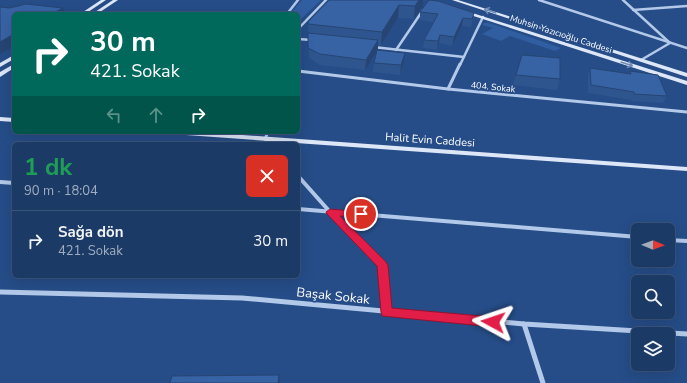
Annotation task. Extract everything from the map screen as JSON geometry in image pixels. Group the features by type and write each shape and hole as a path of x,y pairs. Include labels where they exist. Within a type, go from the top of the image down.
{"main road":[{"path":"85,12 104,0"},
{"path":"97,12 116,0"},
{"name":"Muhsin Yazıcıoğlu Caddesi","path":"454,0 687,75"},
{"name":"Muhsin Yazıcıoğlu Caddesi","path":"460,10 687,83"},
{"path":"0,65 12,58"},
{"path":"0,75 12,67"},
{"path":"0,119 12,121"},
{"path":"0,122 12,121"},
{"name":"Halit Evin Caddesi","path":"204,134 687,169"}],"street":[{"path":"289,12 298,0"},
{"path":"300,27 326,0"},
{"path":"539,0 687,48"},
{"path":"622,0 670,43"},
{"path":"633,10 687,6"},
{"path":"396,50 424,8"},
{"path":"448,89 483,18"},
{"path":"300,39 313,40"},
{"path":"641,60 670,43"},
{"path":"366,46 464,57"},
{"name":"404. Sokak","path":"300,71 448,89 687,112"},
{"path":"300,178 330,212 382,265 386,312"},
{"path":"0,182 12,183"},
{"path":"300,209 631,236"},
{"path":"675,240 687,241"},
{"name":"Başak Sokak","path":"0,292 242,298 524,324 687,334"},
{"path":"524,324 543,383"}],"shaded area":[{"path":"302,0 321,0 300,20 300,12 292,12"},
{"path":"484,23 489,23 561,48 555,51 510,36 501,41 482,34 493,28 482,25"}],"building":[{"path":"329,0 419,0 415,6 399,5 382,32 308,24 308,22"},
{"path":"429,0 438,1 474,13 472,19 463,18 454,37 440,35 438,41 424,40 438,14 420,12"},
{"path":"26,4 63,8 55,12 12,12 12,35 0,42 0,7 10,8"},
{"path":"308,33 378,40 366,60 320,54 308,48"},
{"path":"377,50 405,53 401,65 374,63"},
{"path":"522,55 560,58 560,79 516,75"},
{"path":"590,68 631,74 630,71 658,75 667,96 634,94 634,92 591,85"},
{"path":"279,375 278,383 170,383 172,376"}],"route":[{"path":"361,214 330,212 382,265 386,312 493,322"}]}
